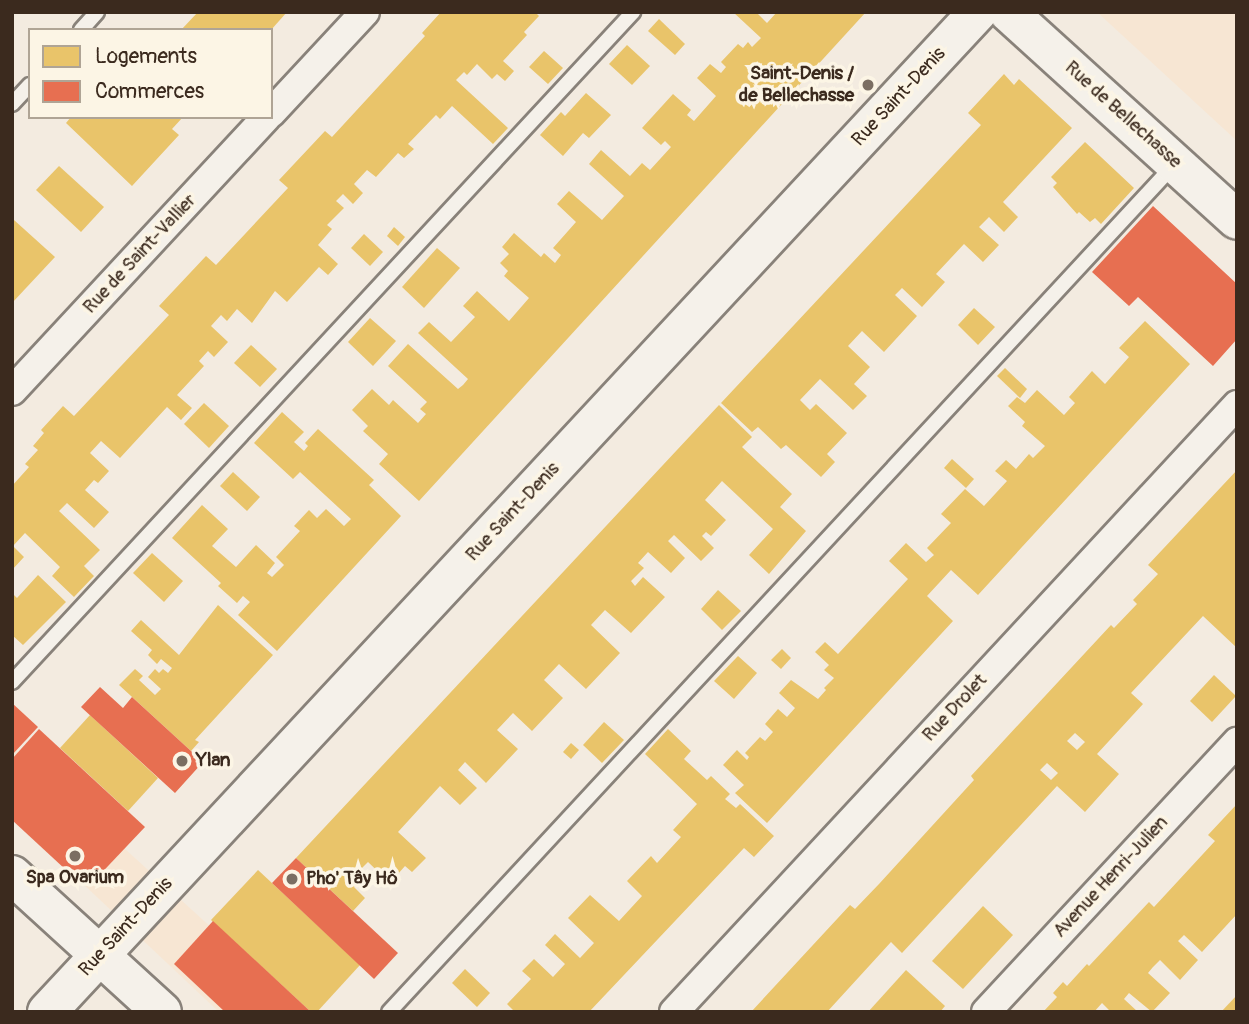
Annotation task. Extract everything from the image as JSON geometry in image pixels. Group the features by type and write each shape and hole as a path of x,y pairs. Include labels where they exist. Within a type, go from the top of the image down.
{"main road":[{"name":"Rue Saint-Denis","path":"47,1012 978,12"},
{"name":"Rue de Bellechasse","path":"1008,12 1237,220"},
{"path":"12,875 162,1012"}],"street":[{"path":"273,111 365,12"},
{"name":"Rue de Saint-Vallier","path":"12,391 265,119"},
{"name":"Rue Drolet","path":"674,1012 1237,405"},
{"name":"Avenue Henri-Julien","path":"986,1012 1237,742"}],"lane":[{"path":"83,28 97,12"},
{"path":"12,682 633,12"},
{"path":"12,104 28,87"},
{"path":"389,1012 1176,163"}],"shaded area":[{"path":"1097,12 1237,12 1237,141"},
{"path":"12,746 304,1012 219,1012 12,817"}],"building: Logements":[{"path":"198,12 287,12 273,28 183,28"},
{"path":"441,12 535,12 539,16 524,32 527,35 503,61 514,71 505,81 497,74 492,79 477,64 467,75 464,72 456,80 508,128 493,144 452,106 440,119 436,115 408,144 414,149 404,158 398,153 376,177 367,170 354,184 363,193 353,204 343,194 336,201 344,208 327,225 332,229 318,245 338,264 328,275 319,267 287,302 275,291 252,323 237,309 227,321 221,315 211,326 228,342 214,357 208,351 199,361 204,366 177,395 192,408 181,420 167,407 120,458 101,441 90,453 109,471 98,483 94,480 85,490 109,512 94,528 67,503 59,511 100,550 84,566 94,576 74,597 52,576 60,567 25,533 13,546 24,557 12,570 12,486 29,467 25,464 38,450 33,446 44,433 41,430 63,406 74,416 169,315 159,306 206,256 216,265 288,188 279,180 325,131 332,137 425,36 422,33"},
{"path":"733,12 756,12 767,23 777,12 866,12 419,501 379,464 388,454 363,431 368,426 352,410 372,389 389,405 393,400 418,423 426,414 420,409 427,402 388,366 408,344 458,389 463,385 468,379 418,333 429,322 451,342 475,317 463,306 477,291 509,321 529,298 504,276 508,271 500,263 509,254 502,247 514,233 541,257 544,253 555,263 561,255 553,248 576,222 557,204 569,191 602,220 624,196 589,164 601,150 630,176 642,163 650,170 671,147 665,141 661,145 642,128 673,94 691,110 687,115 694,121 716,96 697,78 710,64 721,73 726,67 721,62 738,44 743,48 748,42 752,47 761,38"},
{"path":"659,19 685,44 675,55 648,31"},
{"path":"627,45 650,66 632,85 609,64"},
{"path":"544,51 563,68 548,84 529,67"},
{"path":"1004,74 1014,85 1019,79 1072,128 1003,202 1018,217 1004,232 989,217 979,227 999,245 983,262 964,244 936,274 945,282 922,307 902,288 895,295 917,316 884,352 862,331 848,346 870,367 854,384 867,396 853,410 820,379 800,400 810,410 816,404 847,433 827,454 835,462 821,477 786,445 781,449 758,427 752,432 721,403 981,125 968,113"},
{"path":"586,93 611,115 589,138 583,133 563,156 540,135 561,112 565,116"},
{"path":"69,119 181,119 172,129 179,135 132,186 66,123"},
{"path":"1085,142 1134,188 1101,224 1095,218 1090,222 1079,212 1077,214 1053,187 1057,183 1051,177"},
{"path":"59,166 104,207 81,232 36,190"},
{"path":"14,220 55,257 12,303 12,222"},
{"path":"394,227 405,237 398,246 387,236"},
{"path":"364,234 383,252 370,266 351,248"},
{"path":"437,248 460,268 424,308 402,287"},
{"path":"974,308 995,327 978,345 958,325"},
{"path":"370,318 396,341 373,366 348,342"},
{"path":"1145,321 1190,364 978,595 951,570 927,596 953,621 767,823 735,793 744,785 723,765 737,750 747,760 749,757 745,753 760,737 765,741 773,732 765,724 778,709 787,717 795,708 779,693 791,680 818,699 826,690 824,688 834,678 824,670 829,665 815,652 825,642 838,654 908,579 889,561 906,543 926,562 934,555 927,548 951,523 941,514 965,489 984,506 1007,481 995,471 1006,460 1016,469 1029,454 1033,458 1045,446 1022,426 1025,422 1008,406 1017,397 1025,403 1037,390 1064,415 1075,403 1069,397 1092,371 1105,384 1129,357 1119,348"},
{"path":"251,345 277,369 260,387 234,363"},
{"path":"1005,368 1027,389 1020,398 997,376"},
{"path":"204,403 229,426 209,448 184,424"},
{"path":"719,405 752,437 742,447 792,494 780,507 806,531 769,574 749,555 773,529 722,481 705,500 726,520 711,536 706,532 702,536 714,548 701,561 674,535 668,541 685,558 671,573 648,552 638,563 644,568 631,581 635,586 643,577 665,597 631,633 605,610 591,625 620,653 586,689 559,664 544,680 563,698 532,731 513,713 497,730 518,749 486,783 465,762 458,770 477,788 460,805 440,786 398,832 426,858 412,872 405,866 390,883 368,862 360,870 365,875 354,887 365,898 353,911 296,858"},
{"path":"282,412 304,432 294,442 304,451 308,446 305,443 318,429 374,480 369,485 401,516 277,651 238,615 250,602 243,596 237,603 218,586 221,583 172,538 202,505 228,529 212,546 236,567 256,545 275,563 267,573 272,577 284,565 276,557 300,531 294,526 309,510 317,518 326,509 344,526 351,519 300,472 293,479 254,443"},
{"path":"952,459 974,479 966,488 944,468"},
{"path":"1237,470 1237,648 1203,616 1131,693 1143,704 1097,754 1119,774 1085,812 1057,786 902,953 891,942 827,1012 751,1012 850,905 855,909 879,884 974,780 971,776 1006,738 1111,625 1114,628 1137,604 1133,600 1158,574 1148,565","holes":["1075,733 1085,742 1077,750 1067,741","1047,763 1058,773 1051,780 1040,770"]},
{"path":"233,472 260,497 247,511 220,486"},
{"path":"152,553 183,581 164,602 133,573"},
{"path":"38,575 66,602 23,645 12,635 12,593 17,598"},
{"path":"718,590 741,611 722,630 701,609"},
{"path":"218,605 273,655 195,740 199,742 191,751 119,685 135,669 143,676 139,680 155,695 161,689 148,677 155,669 159,673 163,669 168,673 172,668 161,659 157,664 148,655 152,650 131,631 141,620 179,655"},
{"path":"782,649 791,658 781,669 771,660"},
{"path":"738,656 757,673 734,699 714,681"},
{"path":"1214,675 1236,696 1212,722 1190,701"},
{"path":"90,715 158,778 128,811 60,748"},
{"path":"604,722 624,740 602,763 583,745"},
{"path":"668,729 691,751 684,759 707,780 711,776 730,794 725,799 736,808 740,804 774,836 754,857 744,848 589,1012 515,1012 507,1004 531,979 522,971 534,959 553,977 565,964 545,945 555,934 580,958 594,943 568,918 590,895 619,921 642,896 627,881 651,856 657,863 681,837 673,830 697,804 645,754"},
{"path":"571,743 579,750 571,759 563,752"},
{"path":"1237,804 1237,914 1202,952 1184,935 1178,941 1198,960 1180,980 1160,960 1153,967 1148,973 1170,993 1152,1012 1129,993 1124,999 1138,1012 1111,1012 1102,1003 1094,1012 1043,1012 1057,997 1053,993 1063,982 1067,986 1087,964 1089,966 1149,902 1154,907 1215,841 1208,835"},
{"path":"258,870 360,965 317,1012 311,1012 211,920"},
{"path":"983,906 1013,935 963,989 932,961"},
{"path":"465,969 490,993 477,1007 452,983"},
{"path":"906,970 945,1006 940,1012 868,1012"},
{"path":"1237,995 1237,1012 1221,1012"}],"building: Commerces":[{"path":"1153,206 1237,284 1237,339 1213,366 1138,297 1129,306 1092,272"},
{"path":"100,687 123,708 132,697 203,762 175,793 81,707"},
{"path":"12,703 38,727 12,755"},
{"path":"39,729 145,827 91,884 79,882 12,820 12,759"},
{"path":"296,858 398,953 374,979 272,883"},
{"path":"213,921 311,1012 225,1012 174,964"}],"place":[{"name":"Saint-Denis / de Bellechasse","path":"868,85"},
{"name":"Ylan","path":"182,761"},
{"name":"Spa Ovarium","path":"75,856"},
{"name":"Pho' Tây Hô","path":"292,879"}]}
